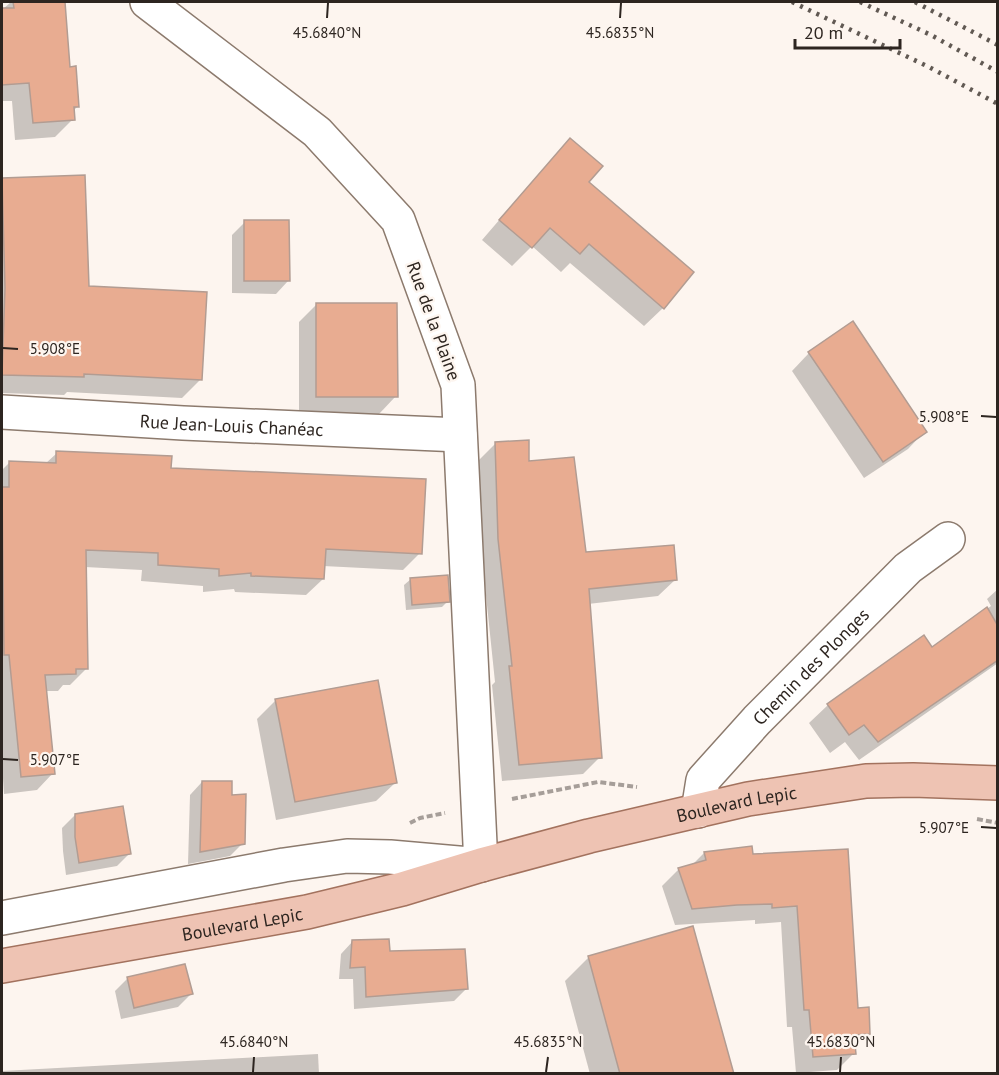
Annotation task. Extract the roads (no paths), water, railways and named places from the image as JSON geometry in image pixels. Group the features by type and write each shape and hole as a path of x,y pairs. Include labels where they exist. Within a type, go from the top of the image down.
{"main road":[{"name":"Boulevard Lepic","path":"2,966 308,912 402,890 481,865 589,836 748,799 866,781 998,783"}],"street":[{"name":"Rue de la Plaine","path":"147,2 317,132 398,220 458,385 481,865"},
{"name":"Rue Jean-Louis Chanéac","path":"2,412 195,424 460,435"},
{"name":"Chemin des Plonges","path":"698,811 703,780 758,720 908,568 948,539"},
{"name":"Boulevard Lepic","path":"2,918 284,865 347,856 390,857 481,865"}],"railway":[{"path":"792,2 929,67 998,104"},
{"path":"860,2 931,35 998,72"},
{"path":"915,2 998,45"}]}
